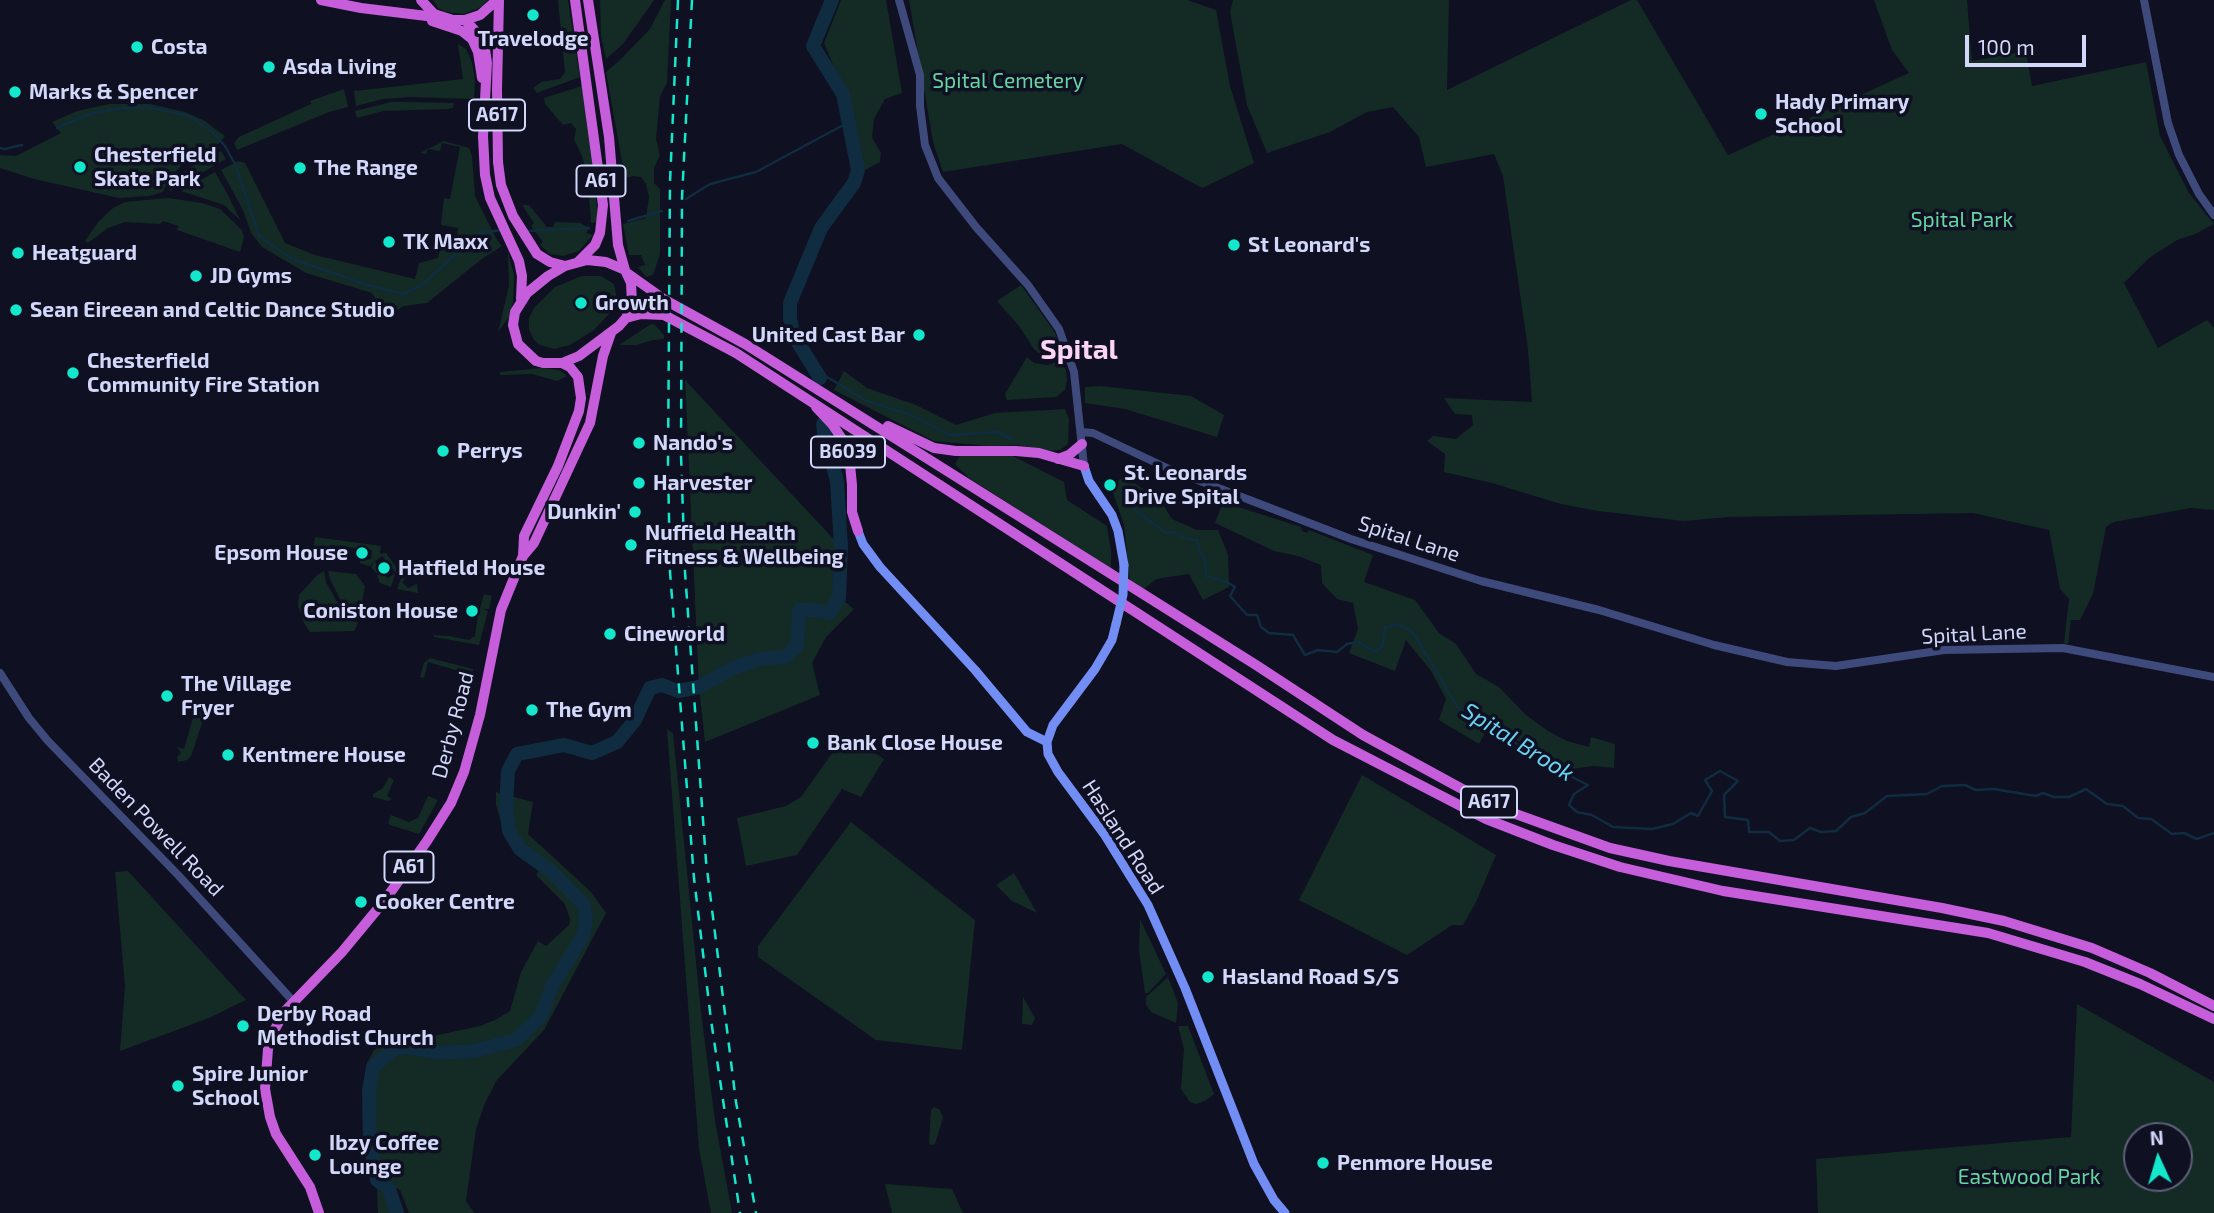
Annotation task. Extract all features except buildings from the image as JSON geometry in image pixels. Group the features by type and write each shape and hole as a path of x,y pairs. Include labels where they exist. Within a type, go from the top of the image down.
{"highway":[{"path":"321,0 419,16 465,20 480,15 498,0"},
{"path":"421,0 429,11 443,18"},
{"name":"A617","path":"498,0 498,162 501,185 522,231 543,259 565,266"},
{"name":"A61","path":"575,0 603,191 603,220 594,245 578,262"},
{"name":"A61","path":"588,0 613,172 618,244 626,272"},
{"path":"419,16 462,30 472,39 478,52 484,95"},
{"name":"A617","path":"465,20 481,37 485,49 485,175 491,198 515,248 522,276 520,302"},
{"path":"578,262 607,262 626,272 633,297 626,318 611,333 579,356 562,363 543,363 531,358 518,344 513,325 515,312 520,302 535,286 565,266 578,262"},
{"name":"A617","path":"626,272 665,300 745,344 1256,664 1363,735 1424,770 1513,813 1621,851 2004,921 2092,948 2150,973 2214,1006"},
{"name":"A617","path":"626,318 641,314 664,315 737,352 1333,740 1486,819 1620,867 1723,891 1988,933 2085,962 2140,984 2214,1019"},
{"name":"Derby Road","path":"293,1001 338,956 392,890 451,803 464,772 480,715 501,610 523,556 534,543 584,436 594,409 603,356 611,333"},
{"name":"Derby Road","path":"523,556 524,536 558,466 582,398 578,377 562,363"},
{"name":"B6039","path":"811,399 844,442 851,467 852,512 858,531"},
{"path":"845,406 934,447 956,451 1039,453 1084,466"},
{"path":"1058,459 1069,455 1081,438"},
{"name":"A61","path":"293,1001 271,1036 265,1089 276,1134 310,1188 319,1213"}],"main road":[{"path":"1047,742 1053,725 1104,654 1116,624 1123,595 1124,565 1115,523 1089,481 1084,466"},
{"name":"B6039","path":"858,531 863,544 880,568 967,661 1027,732 1047,742"},
{"name":"Hasland Road","path":"1047,742 1048,754 1058,772 1104,834 1148,905 1185,988 1254,1164 1274,1200 1285,1213"}],"street":[{"path":"899,0 920,75 925,145 938,178 976,227 1028,285 1059,329 1074,372 1084,466"},
{"path":"2144,0 2168,123 2179,155 2214,215"},
{"name":"Spital Lane","path":"1081,438 1093,433 1169,469 1351,538 1481,580 1600,610 1714,645 1775,659 1812,666 1836,666 1944,650 2063,648 2214,677"},
{"name":"Baden Powell Road","path":"0,673 29,718 48,741 188,886 293,1001"}],"green space":[{"path":"433,0 488,0 481,7 464,14 446,12 438,8"},
{"path":"558,0 568,0 580,77 537,93 533,88 541,82 560,79 565,72"},
{"path":"600,0 654,0 623,44 606,59 601,36"},
{"path":"665,0 671,0 667,83 660,96 656,139 660,155 654,168 654,183 660,189 660,254 653,275 646,277 638,267 645,265 641,255 629,255 623,224 646,218 649,197 641,177 625,178 606,72 650,29"},
{"path":"841,0 886,0 902,93 885,99 874,119 872,138 881,153 880,162 861,172 846,96 824,43"},
{"name":"Spital Cemetery","path":"909,0 1187,0 1216,10 1230,86 1254,163 1202,188 1122,144 943,172 933,142"},
{"name":"Spital Park","path":"1233,0 1449,0 1447,90 1631,0 1637,0 1728,155 1909,73 1892,50 1874,0 1967,0 1972,61 2026,51 2032,86 2146,62 2160,136 2189,193 2214,224 2177,240 2149,258 2124,283 2158,348 2207,320 2214,328 2214,510 2191,508 2114,522 2106,527 2093,594 2080,620 2071,620 2068,644 2064,643 2069,599 2060,589 2049,530 1973,513 1728,517 1683,521 1561,504 1444,472 1445,454 1427,441 1433,436 1456,439 1473,425 1472,415 1455,414 1444,398 1532,402 1528,349 1503,176 1494,154 1426,167 1419,137 1393,107 1367,112 1330,132 1267,153 1247,105 1230,12"},
{"path":"458,44 466,49 472,62 474,99 410,97 383,99 356,106 354,91 463,79"},
{"path":"582,86 598,222 591,223 588,179 574,139 576,129 571,123 563,125 545,104 544,98"},
{"path":"344,89 348,107 329,112 237,150 234,143 239,137 311,104 310,101"},
{"path":"391,102 454,103 453,108 383,111 357,118 355,111"},
{"path":"109,104 150,104 185,112 205,121 225,136 216,147 182,165 169,178 163,192 149,196 119,198 34,179 0,168 0,155 16,156 61,133 52,122 77,111"},
{"path":"444,141 469,148 475,196 502,246 427,303 404,306 387,318 379,311 372,293 306,273 262,247 251,233 243,210 221,170 238,161 245,163 285,243 315,255 415,279 419,263 438,258 441,245 455,247 458,228 441,225 444,198 450,199 460,147 442,143 440,151 428,149"},
{"path":"221,151 226,159 170,191 176,178"},
{"path":"215,172 240,220 224,205 181,191"},
{"path":"168,198 202,203 220,209 242,230 244,237 240,252 177,230 179,226 163,221 160,224 125,222 108,228 88,243 85,241 98,222 113,208 125,202"},
{"path":"522,205 529,205 547,227 553,227 555,222 580,223 589,228 586,233 593,235 579,251 563,256 550,254 540,245 543,242 531,226 534,223"},
{"path":"508,252 514,275 513,302 509,317 498,332 509,286"},
{"path":"582,276 601,276 614,284 617,299 613,310 594,330 570,345 554,349 540,345 534,340 529,329 529,318 534,308 555,287"},
{"path":"1021,285 1059,342 1054,350 1045,355 1034,349 1019,326 997,301"},
{"path":"651,324 664,335 664,339 637,345 619,345"},
{"path":"1027,357 1034,363 1047,365 1060,361 1066,370 1065,390 1056,397 1007,400 1005,394"},
{"path":"542,368 559,370 567,376 557,381 532,374 500,375 500,372"},
{"path":"844,371 867,388 916,405 956,425 995,413 1065,409 1069,419 1068,444 1060,450 1049,451 1018,445 989,446 934,441 834,390"},
{"path":"685,380 841,547 839,597 854,609 826,637 812,663 820,695 705,742 699,687"},
{"path":"1100,386 1191,396 1224,415 1217,437 1125,409 1085,403 1085,387"},
{"path":"1009,454 1064,482 1067,500 1107,526 1111,569 969,478 955,464 960,456"},
{"path":"1124,476 1161,501 1172,519 1197,530 1218,530 1228,555 1229,587 1203,600 1189,574 1156,579 1144,589 1130,581 1124,525 1111,487"},
{"path":"1223,502 1301,527 1302,531 1307,533 1309,530 1373,555 1364,582 1415,600 1439,633 1456,644 1476,674 1499,687 1526,715 1548,731 1567,741 1589,747 1591,737 1615,744 1614,768 1593,766 1565,770 1490,724 1479,744 1439,720 1446,699 1431,671 1406,640 1395,671 1349,653 1358,629 1353,603 1337,599 1322,583 1321,565 1274,551 1215,523"},
{"path":"315,537 381,546 380,553 370,566 360,561 371,559 372,550 331,545 330,554 339,560 319,558 312,561"},
{"path":"386,553 397,568 396,572 382,556 375,561 379,571 376,573 371,567 374,561 379,554"},
{"path":"413,565 418,567 402,582 408,588 417,584 418,593 397,589 403,573"},
{"path":"324,571 326,582 342,611 349,619 358,623 354,631 310,632 304,623 298,606 299,595"},
{"path":"328,571 356,574 365,586 359,619 352,617 344,607"},
{"path":"381,573 388,578 395,573 391,587 380,583 377,575"},
{"path":"484,594 492,596 489,609 483,609 488,611 479,645 434,637 449,636 469,640 475,636"},
{"path":"430,658 473,669 468,701 460,698 466,679 462,672 428,662 424,678 420,677 424,663"},
{"path":"198,700 207,708 191,756 178,762 177,757 181,753 177,747 184,749"},
{"path":"667,729 673,733 701,1012 715,1121 732,1213 711,1213 699,1149"},
{"path":"845,735 884,759 861,797 842,789 797,855 746,866 737,818 786,806 801,797"},
{"path":"1362,775 1496,855 1463,925 1452,925 1407,955 1299,900"},
{"path":"389,777 394,780 387,796 392,799 388,801 373,797 373,794 383,788"},
{"path":"496,792 533,802 528,834 591,892 606,913 544,1030 497,1080 485,1103 476,1129 466,1201 474,1213 409,1213 400,1190 381,1178 375,1143 373,1093 376,1069 367,1063 374,1050 398,1036 438,1035 480,1026 510,1011 521,972 538,941 546,946 569,925 570,919 565,904 536,875 540,869 515,850 504,833 496,805"},
{"path":"428,796 438,800 419,834 388,823 391,815 409,822 418,818"},
{"path":"851,822 975,920 962,1050 876,1040 758,957 758,946"},
{"path":"128,871 246,1000 209,1018 120,1051 125,986 115,872"},
{"path":"1014,873 1037,913 1012,901 996,885"},
{"path":"1140,919 1166,974 1148,993 1145,993 1139,950"},
{"path":"1168,977 1178,1003 1176,1023 1151,1012 1146,1004 1146,997"},
{"path":"1023,997 1035,1018 1032,1025 1022,1024"},
{"name":"Eastwood Park","path":"2077,1004 2214,1082 2214,1213 1818,1213 1816,1159 2071,1137"},
{"path":"1178,1026 1188,1026 1214,1094 1196,1104 1190,1102 1181,1089 1184,1049"},
{"path":"934,1107 940,1110 943,1118 933,1145 929,1144 931,1110"},
{"path":"885,1184 952,1189 963,1213 892,1213"},
{"path":"377,1187 386,1192 392,1213 378,1213"}],"waterway":[{"path":"820,378 794,336 790,303 821,228 854,183 858,170 843,94 813,46 832,0"},
{"path":"57,128 90,114 121,108 153,108 189,116 211,131 225,146 236,166 259,235 295,260 403,294 422,285 479,233 502,230"},
{"path":"686,199 710,184 756,172 847,123"},
{"path":"0,148 22,145"},
{"path":"628,221 662,211"},
{"path":"526,231 589,228"},
{"name":"Spital Brook","path":"817,371 867,401 911,415 950,435 997,432 1012,439"},
{"path":"397,1213 389,1189 377,1180 370,1142 369,1091 373,1067 394,1049 407,1047 438,1053 474,1051 516,1040 541,1016 552,986 583,936 586,919 584,905 552,872 520,849 509,831 506,808 508,771 517,754 564,745 592,753 617,742 635,720 650,688 662,685 678,691 699,687 733,668 760,659 785,657 797,646 799,610 829,613 839,598 841,547 837,481 823,424"},
{"name":"Spital Brook","path":"1121,490 1135,510 1166,533 1174,532 1187,539 1197,540 1200,553 1205,558 1206,576 1235,587 1230,596 1247,615 1257,615 1261,627 1269,633 1293,635 1305,655 1318,650 1337,652 1347,644 1359,642 1375,652 1382,647 1385,628 1397,624 1412,631 1458,708 1588,785 1574,794 1569,805 1577,812 1592,815 1613,827 1652,829 1673,824 1691,813 1698,816 1712,791 1705,780 1720,771 1738,781 1724,795 1725,817 1748,820 1749,832 1769,832 1780,841 1794,840 1810,828 1821,832 1836,831 1851,817 1865,813 1887,796 1927,794 1942,786 1965,785 1976,790 1994,789 2036,796 2043,793 2054,797 2069,797 2086,789 2107,804 2123,806 2138,818 2151,819 2172,834 2184,833 2197,839 2214,833"}],"railway":[{"path":"678,0 670,182 670,572 694,878 711,1020 740,1213"},
{"path":"692,0 682,198 681,455 685,572 706,861 736,1102 756,1213"}],"place":[{"name":"Travelodge","path":"533,15"},
{"name":"Costa","path":"137,47"},
{"name":"Asda Living","path":"269,67"},
{"name":"Marks & Spencer","path":"15,92"},
{"name":"Hady Primary School","path":"1761,114"},
{"name":"Chesterfield Skate Park","path":"80,167"},
{"name":"The Range","path":"300,168"},
{"name":"TK Maxx","path":"389,242"},
{"name":"St Leonard's","path":"1234,245"},
{"name":"Heatguard","path":"18,253"},
{"name":"JD Gyms","path":"196,276"},
{"name":"Growth","path":"581,303"},
{"name":"Sean Eireean and Celtic Dance Studio","path":"16,310"},
{"name":"United Cast Bar","path":"919,335"},
{"name":"Chesterfield Community Fire Station","path":"73,373"},
{"name":"Nando's","path":"639,443"},
{"name":"Perrys","path":"443,451"},
{"name":"Harvester","path":"639,483"},
{"name":"St. Leonards Drive Spital","path":"1110,485"},
{"name":"Dunkin'","path":"635,512"},
{"name":"Nuffield Health Fitness & Wellbeing","path":"631,545"},
{"name":"Epsom House","path":"362,553"},
{"name":"Hatfield House","path":"384,568"},
{"name":"Coniston House","path":"472,611"},
{"name":"Cineworld","path":"610,634"},
{"name":"The Village Fryer","path":"167,696"},
{"name":"The Gym","path":"532,710"},
{"name":"Bank Close House","path":"813,743"},
{"name":"Kentmere House","path":"228,755"},
{"name":"Cooker Centre","path":"361,902"},
{"name":"Hasland Road S/S","path":"1208,977"},
{"name":"Derby Road Methodist Church","path":"243,1026"},
{"name":"Spire Junior School","path":"178,1086"},
{"name":"Ibzy Coffee Lounge","path":"315,1155"},
{"name":"Penmore House","path":"1323,1163"}],"district":[{"name":"Spital","path":"1079,350"}]}
